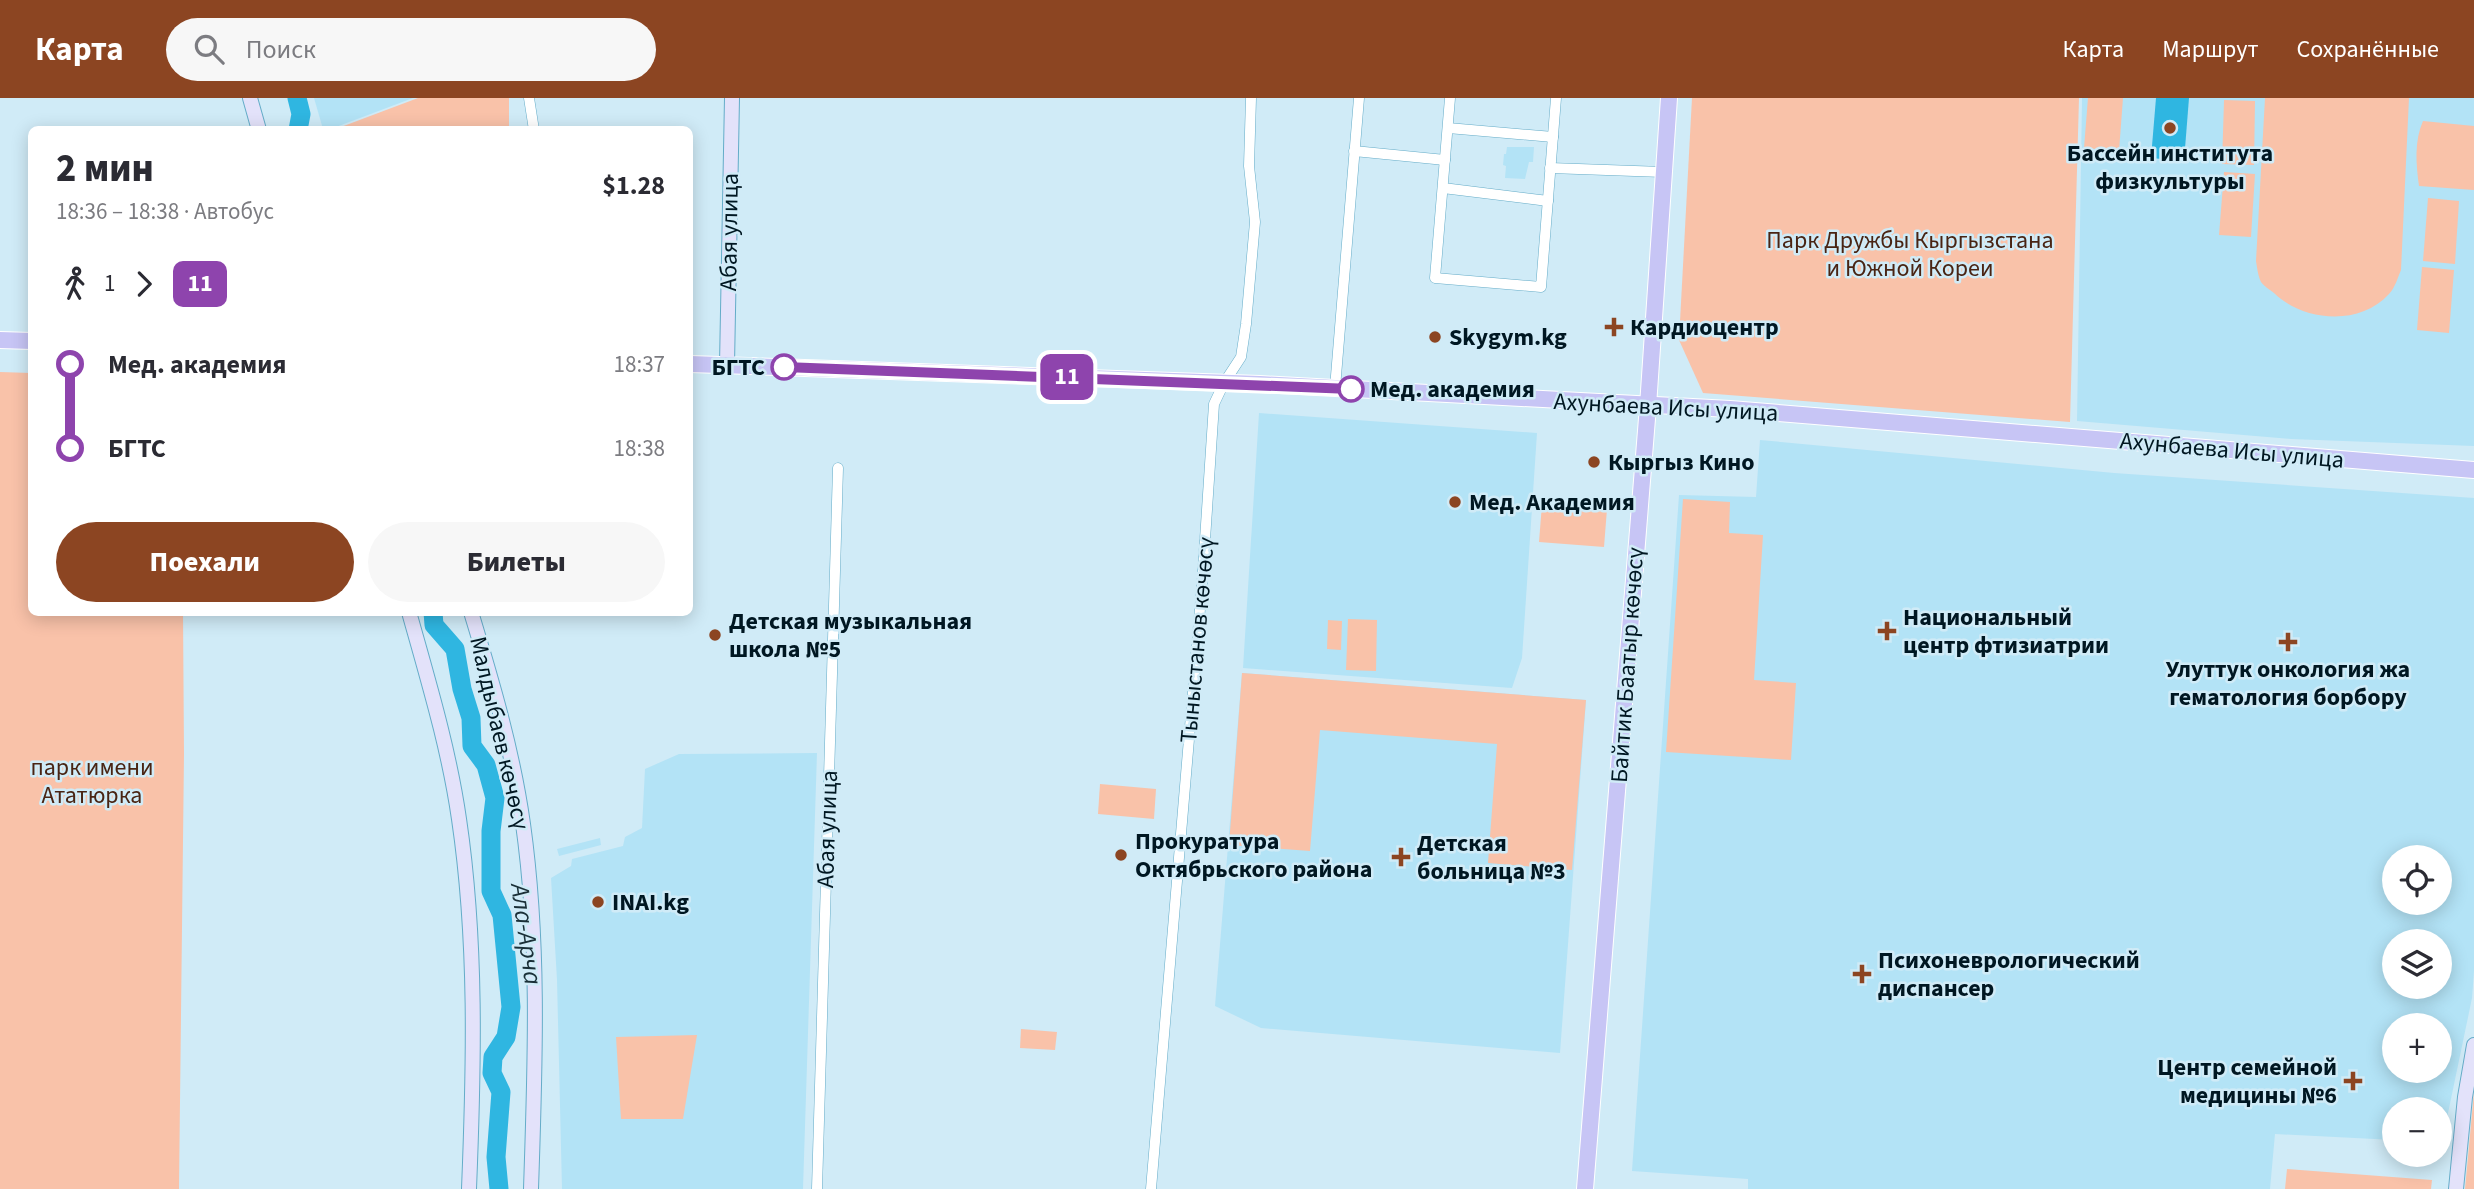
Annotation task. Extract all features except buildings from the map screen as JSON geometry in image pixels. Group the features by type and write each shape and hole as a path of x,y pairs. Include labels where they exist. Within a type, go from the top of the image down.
{"main road":[{"name":"Байтик Баатыр көчөсү","path":"1585,1189 1648,406 1669,98"},
{"path":"0,340 28,341"},
{"name":"Ахунбаева Исы улица","path":"693,364 1224,383 1738,410 2474,470"}],"street":[{"path":"250,98 258,126"},
{"path":"529,98 533,126"},
{"name":"Абая улица","path":"727,365 732,98"},
{"name":"Тыныстанов көчөсү","path":"1151,1189 1207,519 1214,404 1241,357 1252,270 1254,208 1248,149 1251,98"},
{"path":"1335,388 1359,98"},
{"path":"1450,98 1435,278 1541,287 1556,98"},
{"path":"1448,128 1553,137"},
{"path":"1354,151 1445,160"},
{"path":"1550,168 1663,172"},
{"path":"1443,188 1548,201"},
{"name":"Абая улица","path":"817,1189 838,468"},
{"path":"410,616 437,712 459,818 464,866 472,953 469,1189"},
{"name":"Малдыбаев көчөсү","path":"472,616 509,754 526,847 535,986 531,1189"},
{"path":"2456,1189 2465,1097 2474,1045"}],"shaded area":[{"path":"314,98 413,98 339,126 322,126"},
{"path":"2082,98 2474,98 2474,446 2291,439 2077,421"},
{"path":"1507,147 1534,147 1533,162 1529,162 1525,179 1505,178 1506,166 1503,165"},
{"path":"1259,413 1537,433 1522,658 1512,688 1243,668"},
{"path":"1760,440 2114,473 2474,498 2474,971 2472,998 2451,1097 2382,1097 2382,1139 2275,1134 2270,1189 1748,1189 1748,1179 1632,1171 1679,495 1756,497"},
{"name":"Детская больница №3","path":"1242,673 1586,700 1560,1053 1261,1028 1215,1006"},
{"path":"817,753 803,1189 562,1189 557,980 551,878 571,866 572,859 623,846 625,837 642,828 645,769 679,754"},
{"path":"600,838 601,845 559,856 557,849"}],"green space":[{"path":"418,98 509,98 509,126 344,126"},
{"name":"Парк Дружбы Кыргызстана и Южной Кореи","path":"1692,98 2079,98 2070,422 1703,393 1679,340"},
{"path":"2088,98 2123,98 2119,151 2084,148"},
{"path":"2265,98 2409,98 2401,270 2395,286 2377,305 2347,316 2315,314 2286,302 2261,282 2256,261"},
{"path":"2224,100 2255,101 2254,165 2222,164"},
{"path":"2423,121 2474,126 2474,190 2419,186 2417,145"},
{"path":"2224,172 2255,174 2251,237 2219,235"},
{"path":"2428,198 2459,201 2455,264 2423,261"},
{"path":"2422,267 2454,270 2449,333 2417,330"},
{"name":"парк имени Ататюрка","path":"0,372 28,373 28,616 183,616 184,754 179,1189 0,1189"},
{"path":"1683,499 1730,502 1729,533 1763,535 1754,680 1796,683 1791,760 1666,752"},
{"path":"1542,504 1607,509 1604,547 1539,542"},
{"path":"1348,619 1377,620 1376,671 1346,670"},
{"path":"1328,620 1342,621 1341,650 1327,649"},
{"path":"1242,673 1586,700 1572,870 1488,863 1497,744 1320,730 1310,851 1229,845"},
{"path":"1100,784 1156,789 1154,819 1098,814"},
{"path":"1021,1029 1057,1032 1055,1050 1020,1048"},
{"path":"697,1035 683,1119 621,1119 616,1037"},
{"path":"2474,1092 2474,1189 2465,1189"},
{"path":"2287,1169 2432,1180 2431,1189 2285,1189"}],"water":[{"name":"Бассейн института физкультуры","path":"2156,98 2189,98 2184,161 2151,158"}],"waterway":[{"name":"Ала-Арча","path":"297,98 301,114 299,126"},
{"name":"Ала-Арча","path":"433,616 434,625 455,649 462,689 471,718 472,746 486,765 495,798 491,831 491,891 502,915 511,1007 506,1037 493,1057 492,1073 501,1092 496,1157 499,1189"}],"bus line":[{"name":"11","path":"784,367 1351,389"}],"place":[{"name":"Бассейн института физкультуры","path":"2170,128"},
{"name":"Кардиоцентр","path":"1614,327"},
{"name":"Skygym.kg","path":"1435,337"},
{"name":"БГТС","path":"784,367"},
{"name":"Мед. академия","path":"1351,389"},
{"name":"Кыргыз Кино","path":"1594,462"},
{"name":"Мед. Академия","path":"1455,502"},
{"name":"Национальный центр фтизиатрии","path":"1887,631"},
{"name":"Детская музыкальная школа №5","path":"715,635"},
{"name":"Улуттук онкология жа гематология борбору","path":"2288,642"},
{"name":"Прокуратура Октябрьского района","path":"1121,855"},
{"name":"Детская больница №3","path":"1401,857"},
{"name":"INAI.kg","path":"598,902"},
{"name":"Психоневрологический диспансер","path":"1862,974"},
{"name":"Центр семейной медицины №6","path":"2353,1081"}]}
